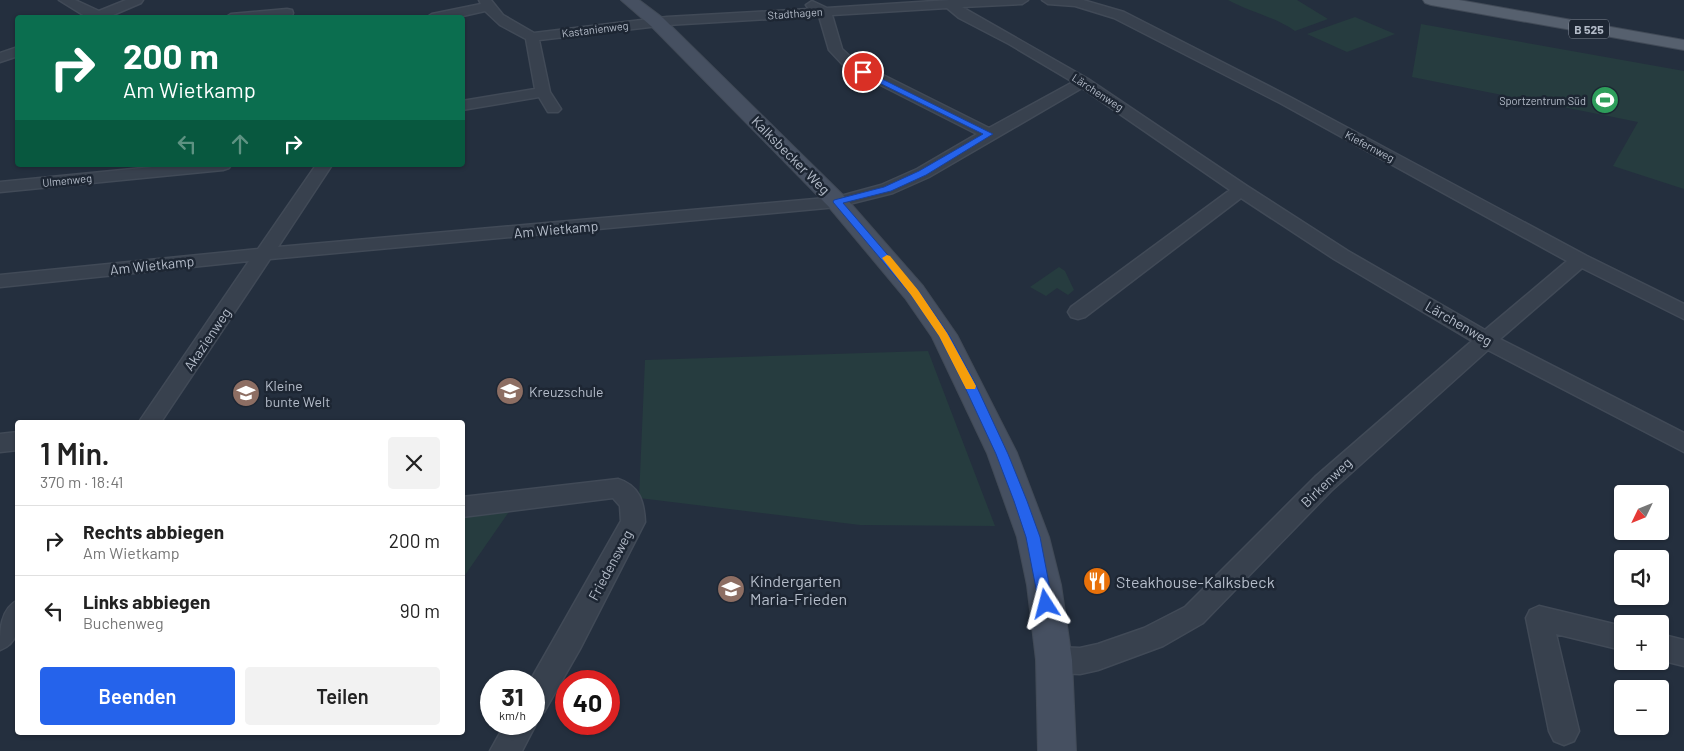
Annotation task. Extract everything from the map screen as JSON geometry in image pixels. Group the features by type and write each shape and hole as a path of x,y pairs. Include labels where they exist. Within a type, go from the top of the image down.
{"main road":[{"name":"B 525","path":"1431,0 1684,45"}],"street":[{"path":"65,0 92,15"},
{"path":"101,15 137,0"},
{"name":"Kalksbecker Weg","path":"629,0 657,22 837,202 914,292 944,335 986,418 1031,530 1044,585 1054,660 1057,751"},
{"path":"803,0 824,11 836,50 850,64 989,134"},
{"name":"Stadthagen","path":"657,22 959,2 1022,0"},
{"name":"Kiefernweg","path":"1048,0 1076,2 1120,16 1285,100 1580,260 1684,312"},
{"name":"Lärchenweg","path":"959,2 964,15 1014,41 1084,82 1241,190 1341,255 1486,340 1684,443"},
{"path":"444,15 486,4 506,24 532,37 543,92 553,109"},
{"path":"265,15 287,13"},
{"name":"Kastanienweg","path":"532,37 657,22"},
{"path":"0,58 15,51"},
{"name":"Am Wietkamp","path":"0,281 262,254 837,202 887,189 923,173 1084,82"},
{"path":"465,105 543,92"},
{"name":"Ulmenweg","path":"0,186 78,172 182,167"},
{"path":"262,254 323,167"},
{"path":"1078,312 1241,190"},
{"name":"Akazienweg","path":"151,420 246,281 262,254"},
{"name":"Birkenweg","path":"1054,660 1080,661 1098,657 1153,637 1194,615 1324,484 1486,340 1580,260"},
{"path":"0,443 15,441"},
{"name":"Friedensweg","path":"465,507 618,488 632,503 633,522 545,683"},
{"path":"0,638 15,616"},
{"path":"1564,731 1539,618 1614,636"},
{"path":"1669,649 1684,653"},
{"path":"505,751 514,735"}],"green space":[{"path":"1228,0 1297,0 1328,19 1295,31"},
{"path":"1355,17 1395,34 1347,52 1307,34"},
{"name":"Sportzentrum Süd","path":"1421,24 1684,71 1684,189 1613,166 1638,122 1412,77"},
{"path":"1059,267 1065,271 1074,290 1068,295 1057,288 1046,296 1030,287"},
{"path":"928,351 995,526 860,525 639,498 645,360"},
{"path":"515,503 465,575 465,509"}],"slow traffic":[{"path":"887,258 944,335 971,386"}],"place":[{"name":"Sportzentrum Süd","path":"1605,100"},
{"name":"Kreuzschule","path":"510,391"},
{"name":"Kleine bunte Welt","path":"246,393"},
{"name":"Steakhouse-Kalksbeck","path":"1097,581"},
{"name":"Kindergarten Maria-Frieden","path":"731,589"}],"route":[{"path":"863,72 989,134 923,173 887,189 837,202 914,292 944,335 969,383 1002,454 1021,501 1033,537 1044,585 1046,604"}]}
